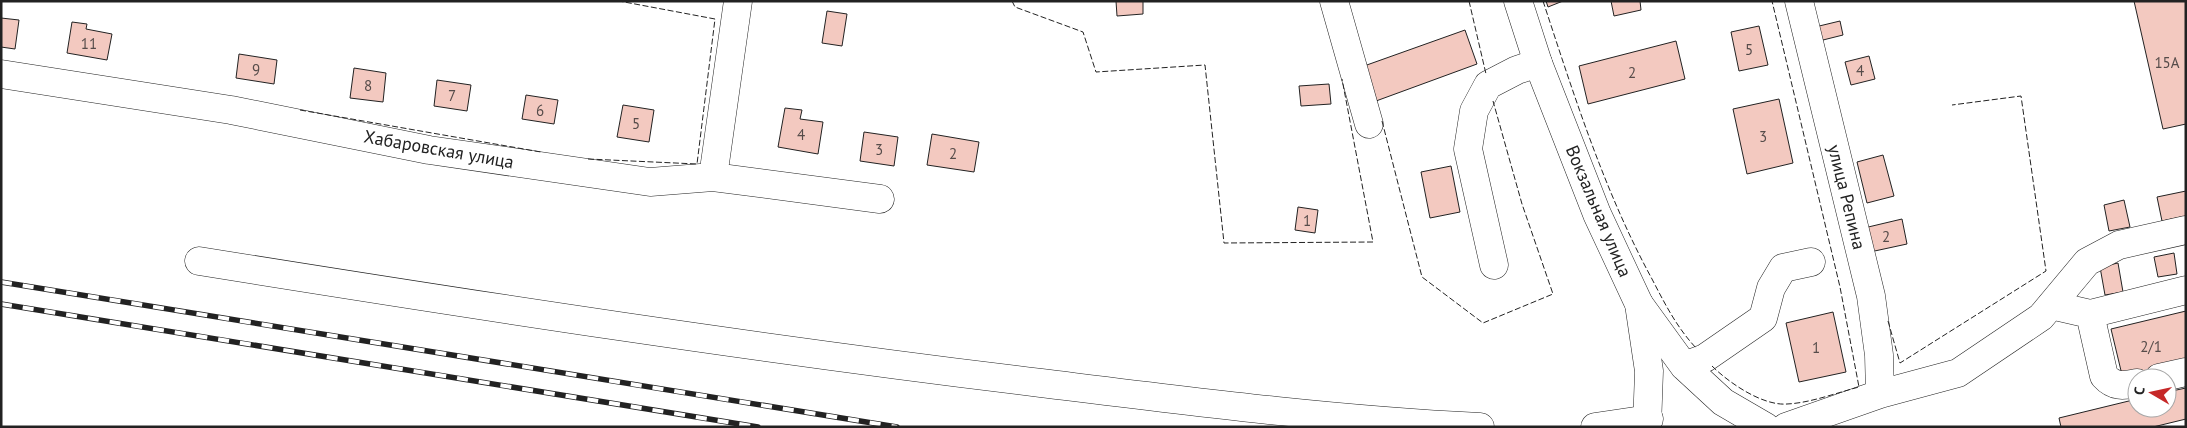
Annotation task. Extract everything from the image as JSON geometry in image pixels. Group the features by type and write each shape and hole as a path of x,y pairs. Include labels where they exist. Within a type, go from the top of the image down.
{"street":[{"path":"713,177 738,1"},
{"path":"1334,1 1368,124"},
{"name":"Вокзальная улица","path":"1518,1 1538,63 1597,214 1639,304 1649,370 1648,423"},
{"name":"улица Репина","path":"1799,1 1871,296 1879,354 1880,394"},
{"path":"1494,265 1468,149 1474,111 1488,85 1517,70 1538,63"},
{"name":"Хабаровская улица","path":"1,74 231,110 429,150 650,182 713,177 880,199"},
{"path":"1786,427 1880,394 1958,373 2016,336 2041,317 2087,262 2119,245 2186,230"},
{"path":"199,261 446,300 949,372 1245,408 1410,424 1480,427"},
{"path":"1684,366 1705,358 1763,318 1772,288 1782,268 1811,262"},
{"path":"2051,305 2090,314 2186,290"},
{"path":"1639,304 1684,366 1723,402 1766,427"},
{"path":"2090,314 2104,376 2110,383 2127,385"},
{"path":"1595,427 1648,423"}],"building":[{"path":"1116,1 1143,1 1143,14 1117,16"},
{"path":"1546,1 1563,1 1548,7"},
{"path":"1611,1 1640,1 1641,10 1614,16"},
{"path":"2134,1 2186,1 2186,124 2163,129"},
{"path":"827,11 847,14 842,46 822,43"},
{"path":"1,18 19,20 15,49 1,47"},
{"path":"1840,21 1843,35 1819,41 1815,27"},
{"path":"72,22 87,24 86,29 112,34 107,60 67,53"},
{"path":"1759,26 1768,65 1739,71 1731,32"},
{"path":"1465,30 1477,64 1376,101 1364,66"},
{"path":"1676,41 1685,79 1588,104 1579,66"},
{"path":"239,54 277,60 274,84 236,78"},
{"path":"1869,56 1875,79 1851,85 1845,62"},
{"path":"354,68 386,73 383,102 350,98"},
{"path":"437,80 471,85 467,111 434,106"},
{"path":"1329,84 1331,104 1301,106 1299,86"},
{"path":"526,95 558,100 554,124 522,119"},
{"path":"1779,99 1793,163 1747,174 1733,109"},
{"path":"623,105 654,110 649,142 617,137"},
{"path":"785,108 802,110 800,119 823,122 818,154 778,147"},
{"path":"864,132 898,137 894,166 860,161"},
{"path":"932,134 979,142 974,172 927,165"},
{"path":"1883,155 1894,196 1867,203 1857,162"},
{"path":"1451,166 1460,212 1430,218 1421,172"},
{"path":"2186,191 2186,216 2162,221 2157,197"},
{"path":"2124,200 2130,227 2109,231 2104,205"},
{"path":"1298,207 1318,210 1315,233 1295,230"},
{"path":"1902,219 1907,244 1870,252 1864,228"},
{"path":"2174,253 2177,274 2158,277 2154,257"},
{"path":"2118,263 2123,292 2105,295 2100,267"},
{"path":"2186,311 2186,364 2169,368 2127,368 2127,378 2123,379 2111,329"},
{"path":"1833,312 1846,372 1799,382 1786,323"},
{"path":"2186,388 2186,419 2153,427 2061,427 2059,418 2127,401 2127,418 2177,418 2177,390"}],"railway":[{"path":"1,282 897,427"},
{"path":"1,304 758,427"}],"fence":[{"path":"588,159 697,164 715,19 619,1"},
{"path":"1012,1 1015,7 1083,32 1096,72 1205,65 1224,243 1373,242 1342,79"},
{"path":"1469,1 1486,74"},
{"path":"1543,1 1591,142 1619,212 1667,307 1683,333 1697,349"},
{"path":"1712,366 1746,392 1777,404 1805,402 1859,387 1840,287 1772,1"},
{"path":"1888,321 1900,363 2046,271 2021,96 1952,105"},
{"path":"1382,121 1422,277 1483,323 1553,294 1522,204 1493,101"},
{"path":"300,110 541,152"}]}
